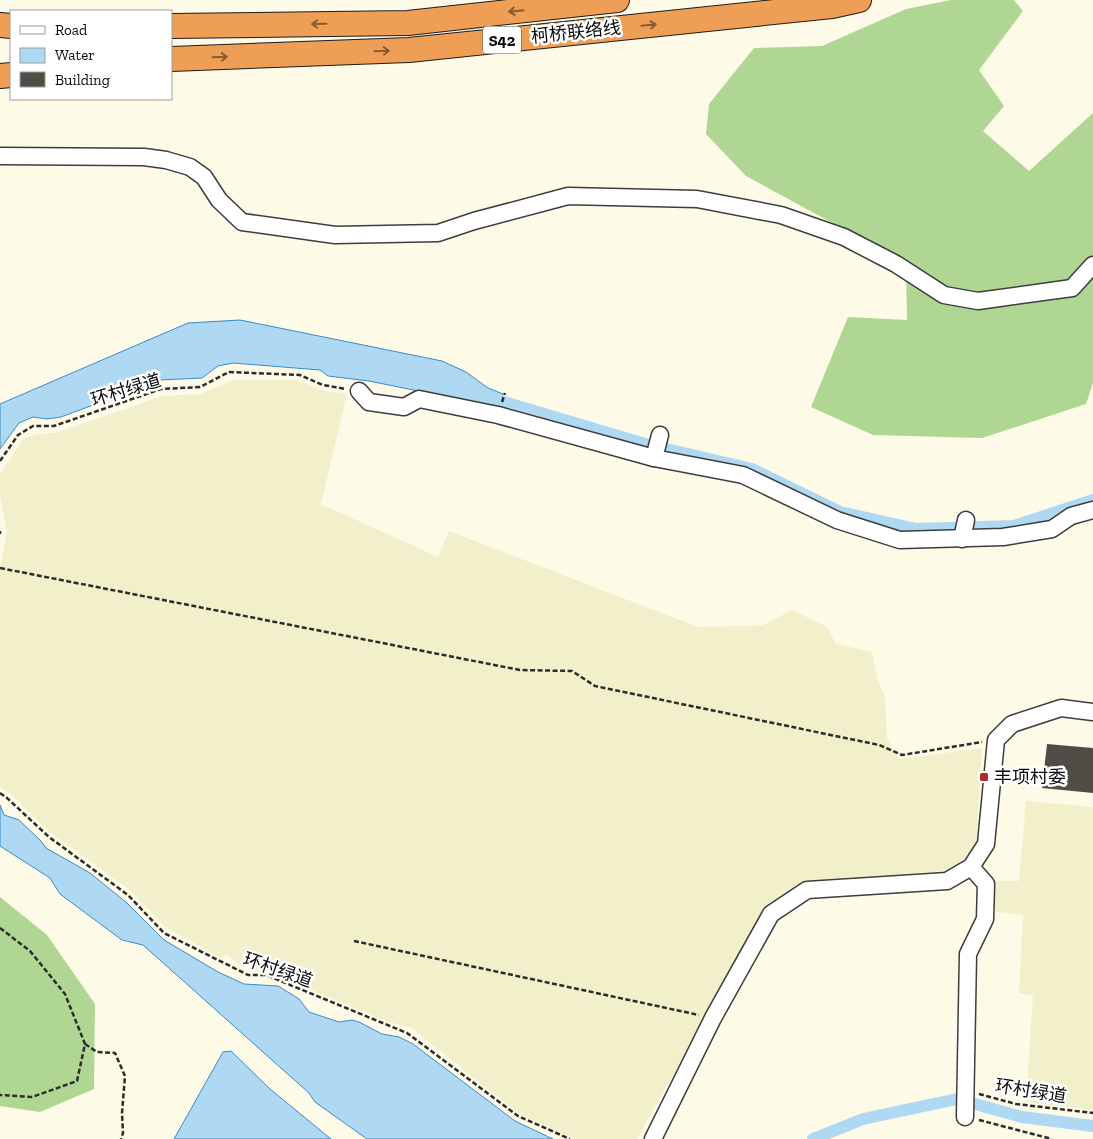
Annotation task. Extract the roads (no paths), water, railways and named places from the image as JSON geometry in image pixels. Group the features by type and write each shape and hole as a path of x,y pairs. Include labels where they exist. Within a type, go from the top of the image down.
{"highway":[{"name":"柯桥联络线","path":"172,26 408,23 616,0"},
{"name":"柯桥联络线","path":"172,59 409,50 832,6 859,0"}],"street":[{"path":"0,156 144,157 166,160 190,167 204,177 219,200 242,222 335,234 438,233 474,221 568,196 697,199 781,215 844,237 896,264 944,295 978,301 1072,288 1093,265"},
{"path":"359,391 369,402 404,407 418,399 657,447 742,476 837,520 900,540 1004,537 1052,528 1071,516 1093,510"},
{"path":"962,539 966,520"},
{"path":"653,1139 713,1018 771,914 807,890 947,881 971,867 986,844 996,740 1012,724 1061,708 1093,712"},
{"path":"966,1117 968,954 985,919 986,884 971,867"}],"water":[{"path":"240,320 442,361 466,372 488,388 503,394 497,411 453,398 369,381 328,376 320,370 233,363 218,366 202,378 160,380 61,417 47,419 33,417 19,423 0,449 0,404 188,323"},
{"path":"0,805 4,815 19,820 46,848 90,873 127,903 164,940 218,972 244,984 278,986 299,999 309,1012 339,1022 352,1020 359,1022 382,1034 399,1037 413,1044 515,1121 553,1139 367,1139 315,1102 309,1093 143,945 122,940 60,894 50,878 0,846"},
{"path":"231,1051 270,1089 331,1139 174,1139 223,1052"}],"waterway":[{"path":"484,396 645,444 752,469 840,512 916,529 1014,526 1093,500"},
{"path":"813,1139 863,1119 957,1099 1022,1117 1093,1126"}],"place":[{"name":"丰项村委","path":"984,777"}]}
